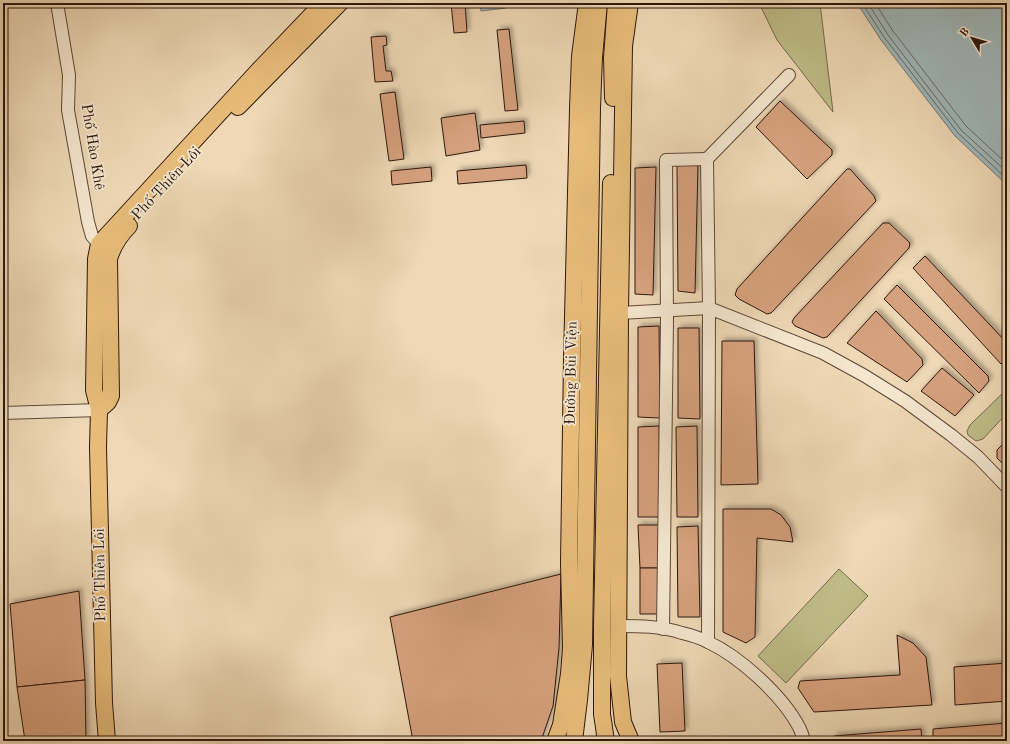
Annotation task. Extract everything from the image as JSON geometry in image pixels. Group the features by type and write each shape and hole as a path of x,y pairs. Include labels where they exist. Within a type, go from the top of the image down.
{"main road":[{"name":"Phố Thiên Lôi","path":"106,246 258,71 323,3"},
{"name":"Phố Thiên Lôi","path":"106,246 118,238 232,114 340,3"},
{"name":"Đường Bùi Viện","path":"555,741 561,725 569,674 578,647 569,563 572,359 580,56 587,3"},
{"name":"Đường Bùi Viện","path":"574,741 579,700 578,647 592,108 594,57 599,3"},
{"path":"616,3 612,58 618,676 623,722 631,741"},
{"path":"606,741 602,714 602,626 624,46 630,3"},
{"path":"592,108 613,107"},
{"name":"Phố Thiên Lôi","path":"106,246 109,258 111,396 108,402 99,410 98,447 104,703 107,741"},
{"path":"602,626 618,626"}],"street":[{"name":"Phố Hào Khê","path":"57,3 68,75 68,110 88,222 92,236 106,246"},
{"path":"663,629 667,310 666,160 707,159 789,75"},
{"path":"707,159 709,308 708,642"},
{"path":"614,313 709,308 824,353 905,401 978,457 1007,487"},
{"path":"3,413 99,410"},
{"path":"618,626 663,629 681,632 708,642 730,655 755,674 781,702 799,727 804,741"}],"shaded area":[{"path":"759,3 820,3 833,112 777,40"},
{"path":"1007,389 1007,413 983,439 976,441 968,435 967,431 970,425"},
{"path":"839,569 868,596 786,683 758,656"}],"water":[{"path":"480,3 505,3 506,8 481,11"},
{"path":"857,3 1007,3 1007,185 955,136 881,40"}],"building":[{"path":"451,3 465,3 467,32 454,33"},
{"path":"509,29 518,110 505,111 497,30"},
{"path":"386,36 387,45 383,46 386,71 391,71 393,81 375,82 371,37"},
{"path":"395,92 404,159 389,161 380,94"},
{"path":"780,101 832,150 832,155 807,179 756,127"},
{"path":"475,113 480,150 446,156 441,118"},
{"path":"524,121 525,133 481,138 480,125"},
{"path":"698,164 695,293 678,291 677,165"},
{"path":"526,165 527,178 458,184 457,171"},
{"path":"431,167 432,181 392,185 391,171"},
{"path":"656,167 653,295 635,294 635,168"},
{"path":"847,169 850,169 874,196 876,201 771,313 767,314 739,299 735,295 737,289"},
{"path":"883,223 889,223 910,243 909,248 827,337 823,338 795,326 792,322 794,318"},
{"path":"925,256 1007,343 1007,358 1001,364 913,268"},
{"path":"897,285 988,376 989,381 979,393 884,299"},
{"path":"876,311 922,359 923,365 907,382 847,343"},
{"path":"659,326 660,418 638,417 638,327"},
{"path":"678,328 699,328 700,419 678,418"},
{"path":"722,341 754,341 758,484 721,485"},
{"path":"942,368 974,395 955,416 921,391"},
{"path":"659,426 660,517 638,517 638,427"},
{"path":"697,426 698,517 677,517 676,427"},
{"path":"1007,440 1007,468 997,458 997,450"},
{"path":"723,509 771,509 781,515 790,527 793,542 757,538 755,637 746,643 723,632"},
{"path":"638,525 659,525 660,568 640,568"},
{"path":"698,526 700,617 678,617 677,527"},
{"path":"640,568 660,568 661,614 640,614"},
{"path":"561,574 559,648 553,706 541,741 413,741 390,617"},
{"path":"79,591 85,680 17,687 10,604"},
{"path":"897,635 913,643 926,657 932,705 814,712 798,688 800,681 900,675"},
{"path":"682,663 685,731 660,732 657,664"},
{"path":"1007,663 1007,701 955,705 954,667"},
{"path":"85,680 86,741 25,741 17,687"},
{"path":"1007,723 1007,741 933,741 933,729"},
{"path":"921,729 922,741 834,741 834,736"}]}
